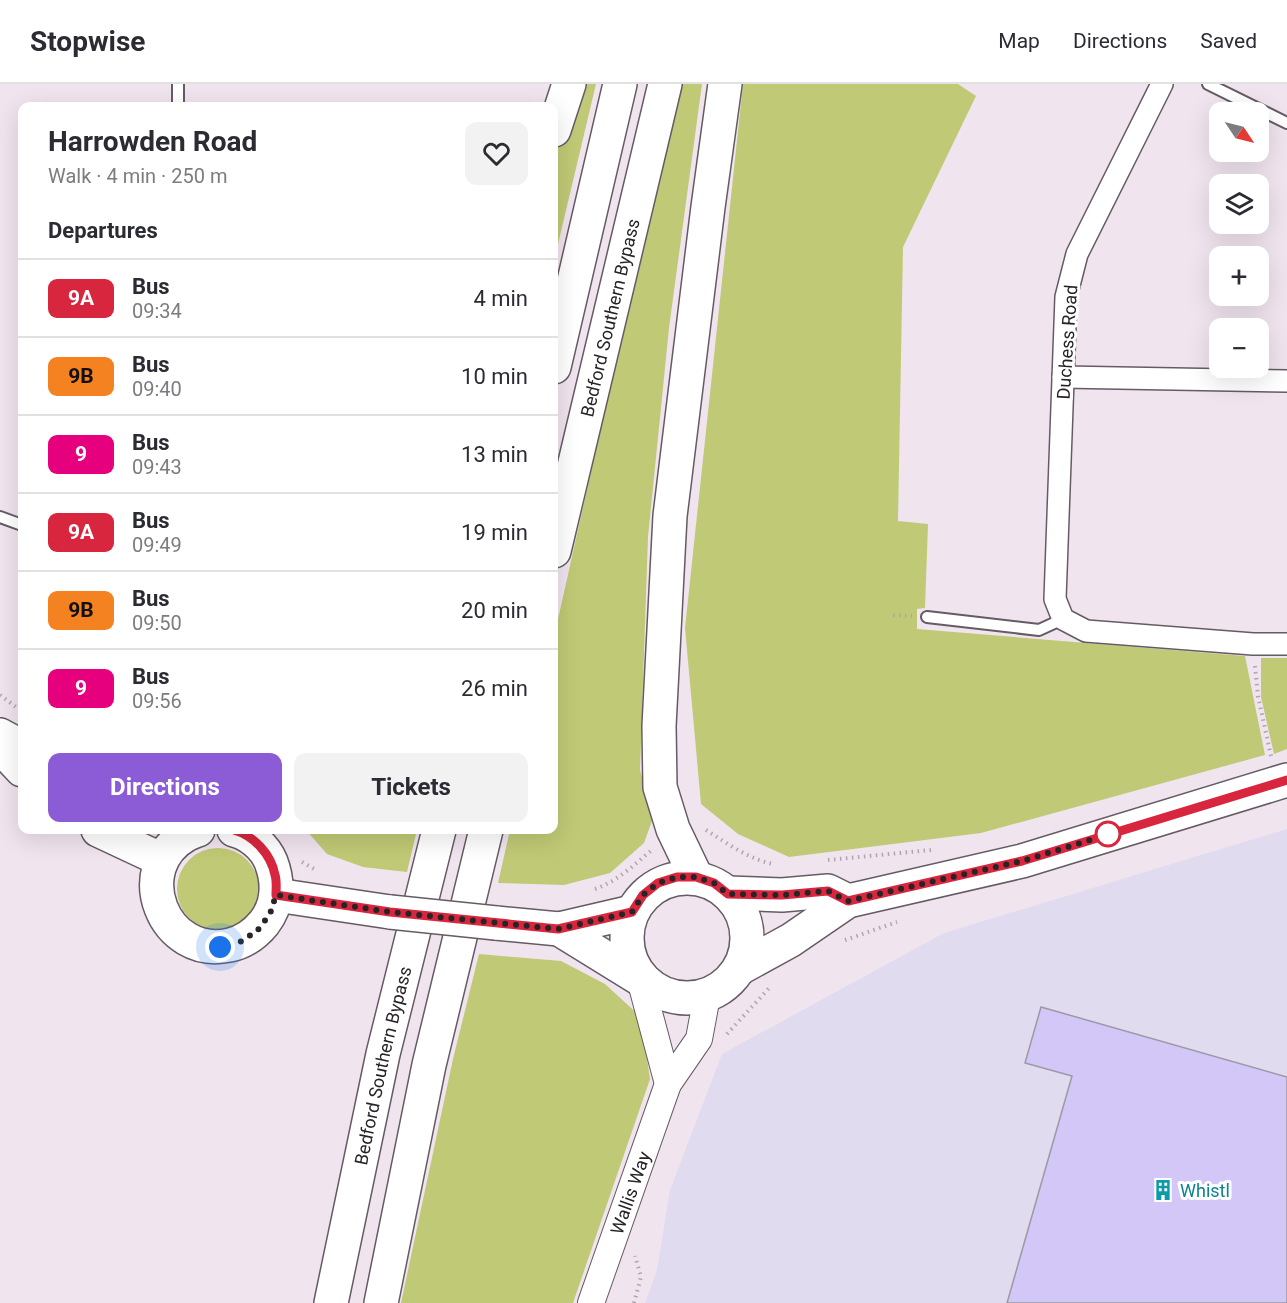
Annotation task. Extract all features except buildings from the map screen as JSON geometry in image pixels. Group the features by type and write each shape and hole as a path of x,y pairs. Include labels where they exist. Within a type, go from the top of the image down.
{"main road":[{"path":"558,118 569,84"},
{"path":"558,350 620,84"},
{"name":"Bedford Southern Bypass","path":"558,534 665,84"},
{"path":"696,877 673,829 660,787 660,726 670,516 725,84"},
{"path":"0,735 18,745"},
{"path":"0,747 18,766"},
{"path":"558,929 656,991 687,1000 707,996 727,983 740,968 791,940 848,901 1022,861 1280,772"},
{"path":"107,834 162,860"},
{"path":"188,834 172,846 162,860 156,880 158,901 166,920 180,935 199,945 220,947 240,942 257,931 270,914 276,895 275,874 268,855 255,840 242,834"},
{"name":"Bedford Southern Bypass","path":"331,1303 383,1054 439,834"},
{"path":"381,1303 429,1065 485,834"},
{"path":"640,979 631,964 632,912 643,895 658,883 677,877 696,877 714,883 728,894 739,908 745,927 746,942 740,968"},
{"path":"728,894 782,895 828,891 848,901"},
{"path":"276,895 390,912 558,929 632,912"}],"street":[{"name":"Duchess Road","path":"1063,619 1055,599 1066,297 1077,254 1162,84"},
{"path":"1063,377 1287,381"},
{"path":"1063,619 1086,631 1253,644 1287,644"},
{"path":"640,979 668,1084"},
{"name":"Wallis Way","path":"595,1302 668,1084 699,1039 707,996"}],"lane":[{"path":"178,84 178,102"},
{"path":"1208,84 1287,123"},
{"path":"0,517 18,524"},
{"path":"927,617 1039,630 1063,619"}],"path":[{"path":"1253,644 1258,696 1280,772"},
{"path":"0,695 18,710"},
{"path":"702,828 763,862 782,865"},
{"path":"595,889 626,871 659,843"},
{"path":"827,861 940,849"},
{"path":"726,1035 777,981"},
{"path":"633,1252 641,1277 634,1303"}],"shaded area":[{"path":"1287,829 1287,1303 645,1303 657,1270 670,1190 722,1054 944,933"}],"green space":[{"path":"578,84 596,84 558,244 558,145"},
{"path":"678,84 702,84 669,328 648,537 640,770 653,818 644,843 610,873 564,885 498,883 509,834 558,834 558,619"},
{"path":"743,84 958,84 976,96 903,247 898,521 928,524 925,608 917,609 917,629 1245,656 1265,755 981,833 789,857 738,834 701,804 685,628"},
{"path":"1261,658 1287,658 1287,749 1274,754 1261,697"},
{"path":"310,834 416,834 407,872 363,867 327,854"},
{"path":"218,848 234,851 247,860 256,873 259,889 256,905 247,918 234,927 218,930 202,927 189,918 180,905 177,889 180,873 189,860 202,851"},
{"path":"479,954 561,961 605,984 641,1017 650,1079 573,1303 401,1303 453,1059"}],"bus line":[{"name":"9A","path":"244,834 255,840 268,855 275,874 276,895 390,912 558,929 632,912 643,895 658,883 677,877 696,877 714,883 728,894 782,895 828,891 848,901 1022,861 1287,780"}],"place":[{"name":"Whistl","path":"1163,1190"}],"route":[{"path":"220,947 240,942 257,931 270,914 276,895 390,912 558,929 632,912 643,895 658,883 677,877 696,877 714,883 728,894 782,895 828,891 848,901 1022,861 1110,834 1108,834"}]}
